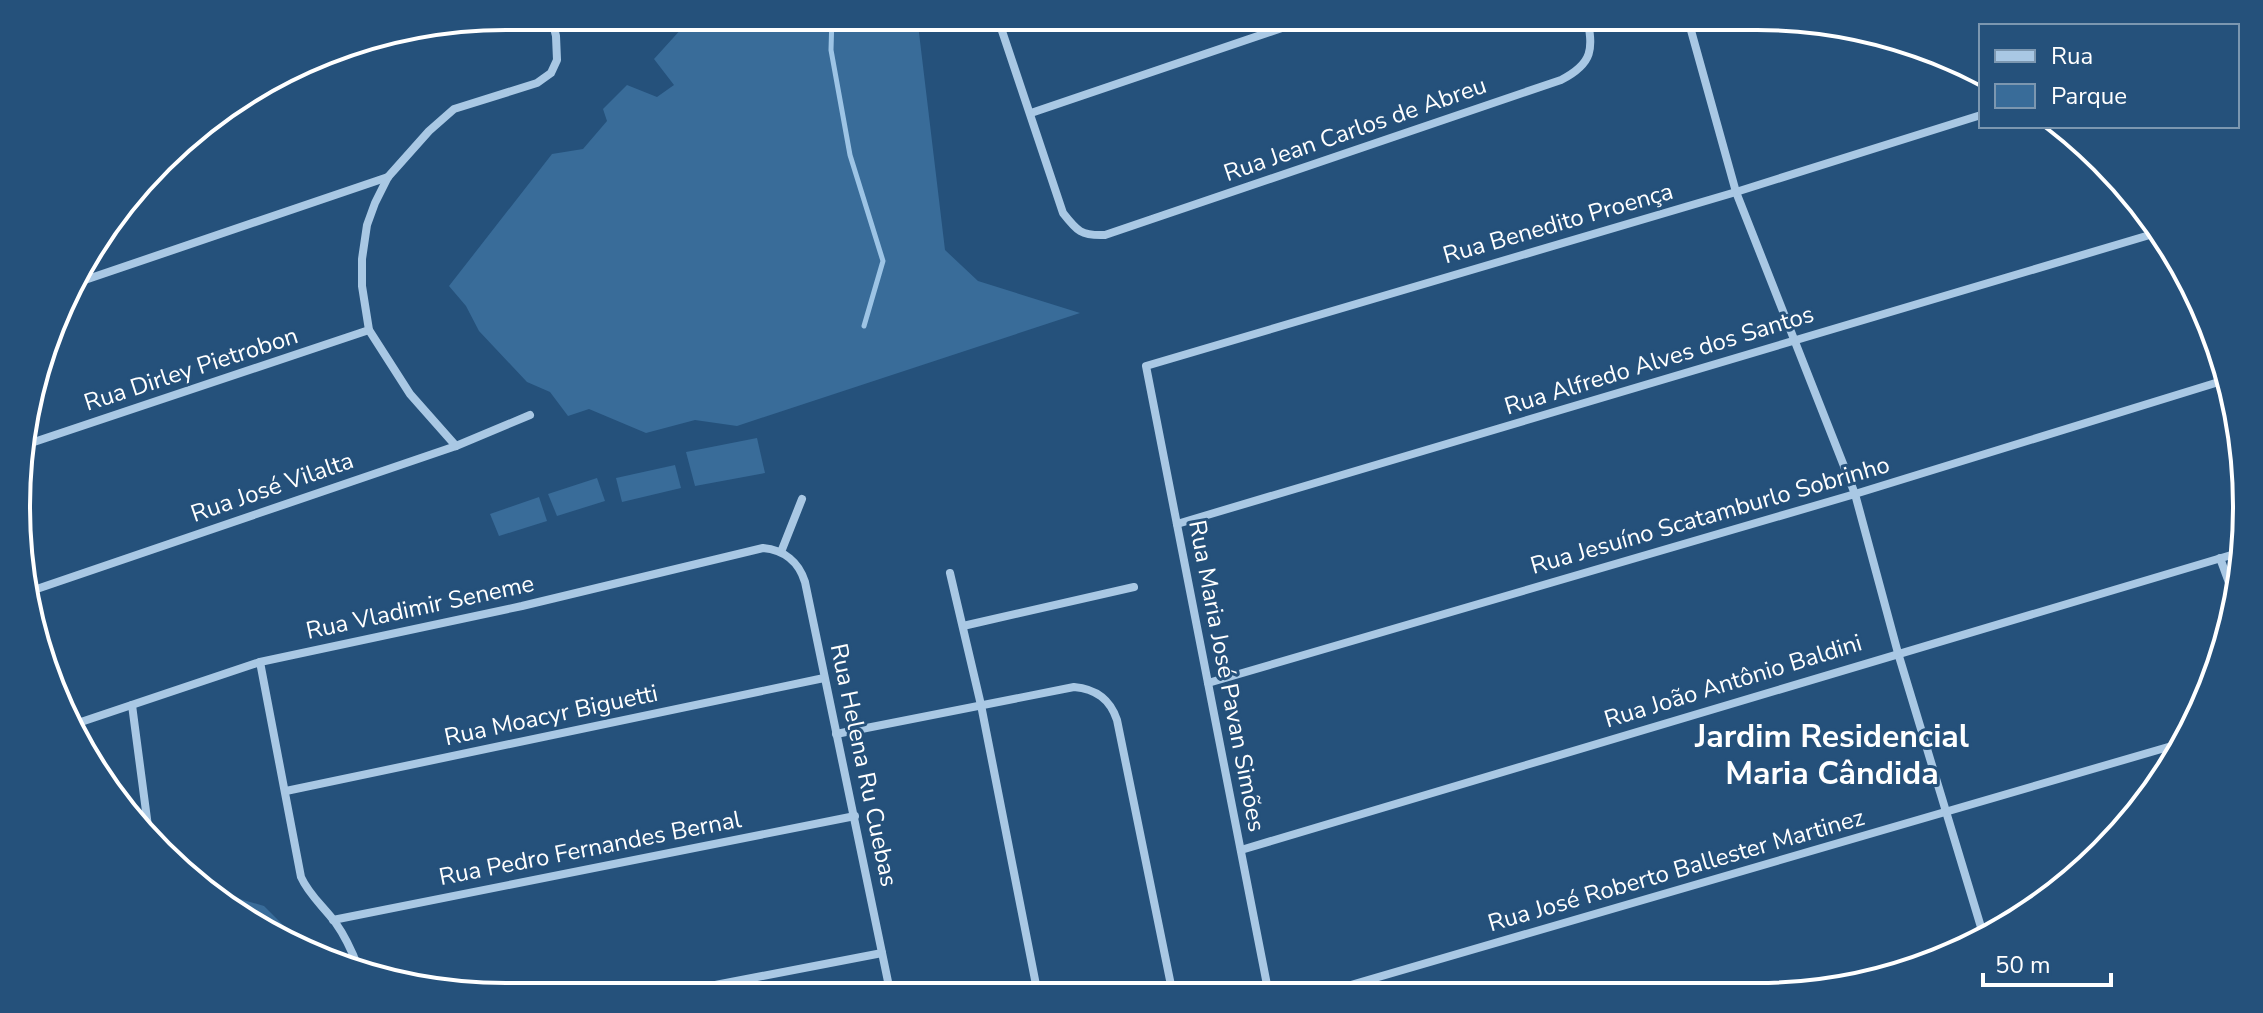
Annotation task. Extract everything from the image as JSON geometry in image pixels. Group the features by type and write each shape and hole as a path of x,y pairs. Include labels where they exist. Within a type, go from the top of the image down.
{"street":[{"path":"456,446 410,394 369,330 362,286 367,225 388,177 429,131 454,109 537,83 551,73 557,60 554,30"},
{"path":"1002,30 1031,113 1276,30"},
{"name":"Rua Jean Carlos de Abreu","path":"1031,113 1063,213 1075,228 1087,236 1105,235 1561,80 1587,62 1592,44 1590,30"},
{"path":"1691,30 1736,192 1855,494 1898,653 1981,927"},
{"name":"Rua Benedito Proença","path":"1146,366 1736,192 1979,116"},
{"path":"88,279 388,177"},
{"name":"Rua Alfredo Alves dos Santos","path":"1177,524 2148,235"},
{"name":"Rua Dirley Pietrobon","path":"34,442 369,330"},
{"name":"Rua Maria José Pavan Simões","path":"1146,366 1267,983"},
{"name":"Rua Jesuíno Scatamburlo Sobrinho","path":"1208,683 1855,494 2217,383"},
{"name":"Rua José Vilalta","path":"37,589 456,446 530,415"},
{"path":"781,552 802,499"},
{"name":"Rua Vladimir Seneme","path":"82,722 260,662 522,606 763,548 781,552"},
{"name":"Rua Helena Ru Cuebas","path":"781,552 795,563 803,575 888,983"},
{"name":"Rua João Antônio Baldini","path":"1241,850 2230,555"},
{"path":"2220,558 2227,578"},
{"path":"950,573 981,705 1036,983"},
{"path":"963,626 1134,587"},
{"path":"260,662 301,877 311,895 333,920 355,959"},
{"name":"Rua Moacyr Biguetti","path":"286,791 824,678"},
{"path":"836,734 1074,687 1095,692 1111,707 1117,720 1171,983"},
{"path":"132,705 147,820"},
{"name":"Rua José Roberto Ballester Martinez","path":"1358,983 2168,747"},
{"name":"Rua Pedro Fernandes Bernal","path":"333,920 855,816"},
{"path":"726,983 882,953"}],"green space":[{"path":"680,30 919,30 945,250 978,281 1080,313 737,426 695,420 646,433 589,409 568,416 550,392 527,382 479,331 466,306 449,286 552,154 583,149 607,121 603,109 627,85 657,97 674,85 654,59"},
{"path":"757,438 765,473 695,486 686,452"},
{"path":"675,465 681,488 622,502 616,478"},
{"path":"597,478 605,501 557,516 548,494"},
{"path":"539,497 547,521 499,536 490,514"},
{"path":"234,897 264,906 287,929"}],"waterway":[{"path":"832,30 831,50 850,155 883,261 864,326"}],"district":[{"name":"Jardim Residencial Maria Cândida","path":"1832,754"}]}
